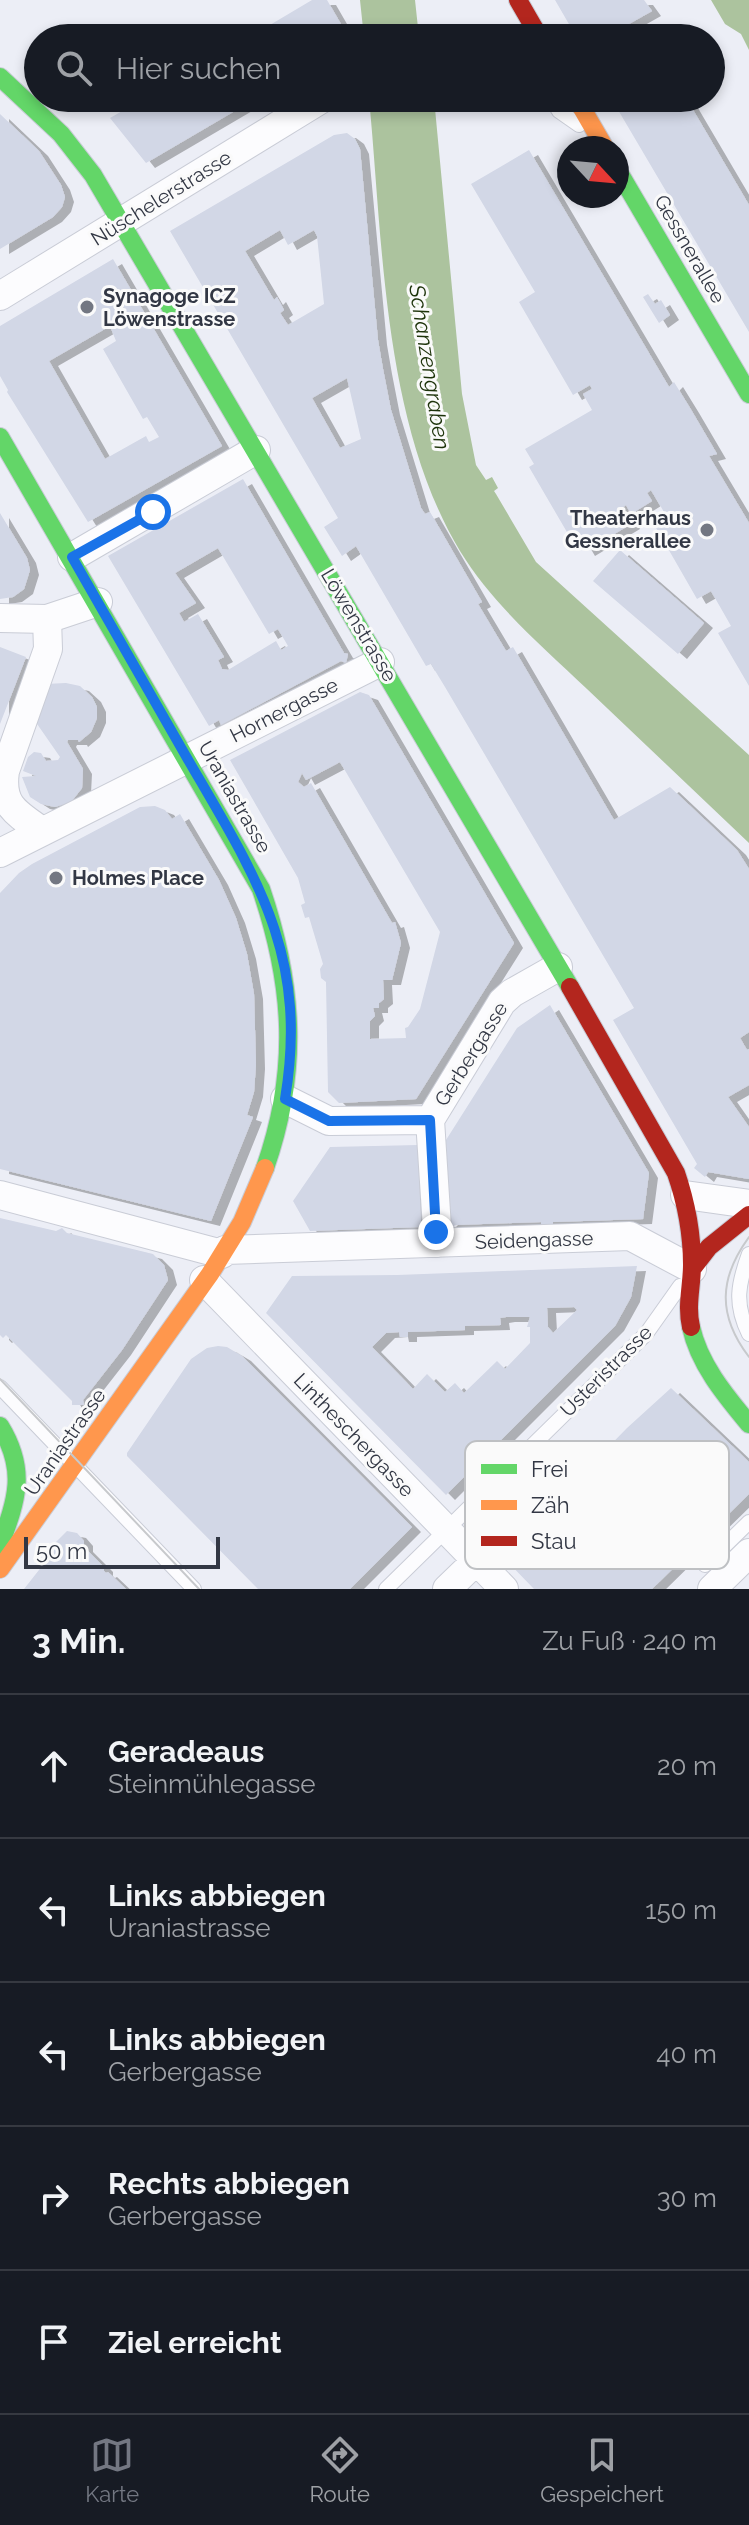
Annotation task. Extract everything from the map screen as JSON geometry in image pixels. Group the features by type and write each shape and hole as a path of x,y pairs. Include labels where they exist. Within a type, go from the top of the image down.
{"street":[{"path":"518,0 532,24"},
{"name":"Löwenstrasse","path":"0,77 24,99"},
{"name":"Löwenstrasse","path":"37,112 61,134 93,175 671,1160 685,1195 692,1269 687,1297 693,1335 701,1357 725,1396 749,1424"},
{"name":"Nüschelerstrasse","path":"0,296 300,112"},
{"path":"584,112 597,136"},
{"name":"Gessnerallee","path":"629,189 748,391"},
{"name":"Uraniastrasse","path":"0,437 253,872 275,928 290,1000 291,1059 285,1099 265,1172 243,1219 75,1466 0,1569"},
{"path":"72,557 256,450"},
{"path":"0,618 47,619 98,602"},
{"path":"42,831 8,804 2,788 5,771 48,649 47,619"},
{"name":"Hornergasse","path":"0,853 380,662"},
{"name":"Gerbergasse","path":"438,1243 430,1120 502,1002 558,967"},
{"name":"Gerbergasse","path":"285,1099 329,1121 430,1120"},
{"name":"Seidengasse","path":"0,1195 223,1252 630,1236 692,1269"},
{"path":"685,1195 749,1204"},
{"name":"Usteristrasse","path":"692,1269 709,1247 749,1215"},
{"name":"Lintheschergasse","path":"204,1280 465,1549"},
{"name":"Uraniastrasse","path":"0,1426 13,1450 18,1488 0,1545"},
{"path":"729,1565 749,1553"},
{"path":"447,1589 468,1569"},
{"name":"Lintheschergasse","path":"484,1569 504,1589"}],"lane":[{"path":"560,112 592,136"},
{"path":"749,1254 741,1276 738,1301 749,1334"},
{"name":"Usteristrasse","path":"536,1441 646,1334 692,1269"},
{"path":"0,1387 194,1589"},
{"name":"Usteristrasse","path":"386,1589 465,1510"},
{"path":"729,1550 749,1522"}],"water":[{"path":"360,0 415,0 418,24 363,24"},
{"path":"711,0 749,0 749,50 741,34 725,24"},
{"name":"Schanzengraben","path":"370,112 435,112 462,394 476,465 486,480 492,477 498,488 494,491 536,562 749,755 749,843 519,624 487,589 460,551 435,501 415,447 401,390 384,272"}],"building":[{"path":"312,0 327,0 341,24 272,24"},
{"path":"555,0 644,0 652,11 629,24 569,24"},
{"path":"120,112 233,112 146,163 110,118"},
{"path":"619,112 694,112 749,205 749,332"},
{"path":"0,114 39,151 61,185 65,197 62,207 53,217 0,249"},
{"path":"347,133 355,139 360,149 378,340 391,410 421,508 425,514 430,512 482,602 478,604 506,651 513,647 614,820 670,787 737,850 749,869 749,1032 740,1038 749,1049 749,1085 728,1097 749,1127 749,1179 708,1172 705,1177 694,1168 697,1164 613,1020 634,1008 445,687 431,664 426,666 356,546 342,556 324,527 338,518 170,231 334,135","holes":["280,230 288,245 314,230 324,304 288,325 280,313 284,310 277,297 274,300 245,251","347,378 361,439 340,448 312,398"]},
{"path":"529,150 557,197 557,208 563,208 669,387 674,382 717,454 709,456 749,523 749,686 718,633 731,626 711,591 697,599 651,519 664,512 651,490 647,493 652,501 631,514 626,505 622,508 631,524 586,551 576,534 571,539 529,467 534,464 525,449 592,410 583,394 592,389 590,385 573,395 519,302 535,292 471,184"},
{"path":"113,259 222,446 88,522 7,392 0,376 0,326","holes":["110,326 116,341 103,349 143,419 147,417 159,437 149,442 146,436 105,459 49,361"]},
{"path":"648,294 655,304 661,300 670,315 659,323 643,297"},
{"path":"243,479 344,653 348,654 346,663 341,661 221,725 219,720 209,726 108,556","holes":["218,548 269,634 278,629 288,646 281,650 276,641 228,670 222,669 218,660 224,657 198,614 184,622 179,613 196,603 175,573"]},
{"path":"0,513 27,558 30,570 24,589 13,597 0,599"},
{"path":"620,550 704,623 678,654 593,581"},
{"path":"0,647 26,657 0,724"},
{"path":"45,684 80,686 92,697 97,707 97,718 91,732 79,742 67,742 83,769 82,788 71,802 55,807 41,804 30,797 22,777 36,776 23,771 28,757 34,752 41,753 46,761 60,757 35,721"},
{"path":"360,692 369,695 514,943 416,1099 339,1103 328,1092 326,982 321,978 323,964 309,917 305,918 301,905 305,903 298,878 230,760","holes":["340,762 440,932 420,1009 405,1028 406,1038 370,1039 370,1021 375,1016 373,1008 379,1008 379,1003 384,999 383,980 392,980 401,943 395,922 392,923 311,783 304,787 298,782 302,773 306,780"]},
{"path":"155,806 165,810 172,819 180,814 219,880 236,918 247,954 254,994 256,1064 254,1092 247,1115 253,1117 211,1221 0,1169 0,893 32,864 140,807"},
{"path":"550,1005 649,1173 643,1219 553,1222 553,1226 541,1226 541,1222 452,1227 447,1222 446,1140 517,1028"},
{"path":"418,1145 421,1227 310,1231 293,1201 330,1147"},
{"path":"0,1218 56,1231 62,1228 67,1233 153,1254 164,1265 168,1280 122,1350 83,1400 84,1405 72,1405 72,1401 6,1335 3,1338 0,1335"},
{"path":"637,1266 631,1297 615,1326 500,1441 465,1441 465,1476 446,1495 266,1313 292,1276","holes":["574,1307 577,1310 553,1333 548,1327 547,1308","530,1317 527,1327 530,1327 530,1343 505,1369 497,1361 464,1393 455,1383 445,1392 427,1374 413,1389 372,1347 386,1333 399,1332 400,1337 408,1337 408,1332 465,1330 465,1326 501,1325 500,1318"]},
{"path":"227,1347 242,1356 412,1527 350,1589 258,1589 127,1456 191,1359 207,1348"},
{"path":"671,1388 727,1441 614,1441"},
{"path":"729,1443 749,1462 749,1494 729,1514"},
{"path":"67,1531 77,1533 84,1541 84,1547 104,1567 104,1571 126,1589 24,1589 50,1556 49,1549"},
{"path":"515,1569 672,1569 652,1589 534,1589"}],"tram line":[{"path":"749,1237 732,1267 726,1297 731,1326 749,1357"},
{"path":"0,1379 199,1589"}],"traffic: fast":[{"path":"0,77 24,99"},
{"path":"37,112 61,134 93,175 570,987"},
{"path":"629,189 749,394"},
{"path":"0,437 261,889 280,960 288,1028 283,1097 265,1168"},
{"path":"691,1327 707,1366 749,1424"},
{"path":"0,1426 14,1457 16,1471 15,1499 0,1545"}],"traffic: slow":[{"path":"584,112 598,136"},
{"path":"0,1569 210,1274 242,1222 265,1168"}],"traffic: jam":[{"path":"518,0 532,24"},
{"path":"570,987 676,1173 691,1241 691,1327"},
{"path":"692,1269 709,1247 749,1215"}],"place":[{"name":"Synagoge ICZ Löwenstrasse","path":"87,307"},
{"name":"Theaterhaus Gessnerallee","path":"707,530"},
{"name":"Holmes Place","path":"56,878"}],"route":[{"path":"153,512 72,557 241,851 269,909 290,1000 291,1059 285,1099 329,1121 430,1120 436,1232"}]}
